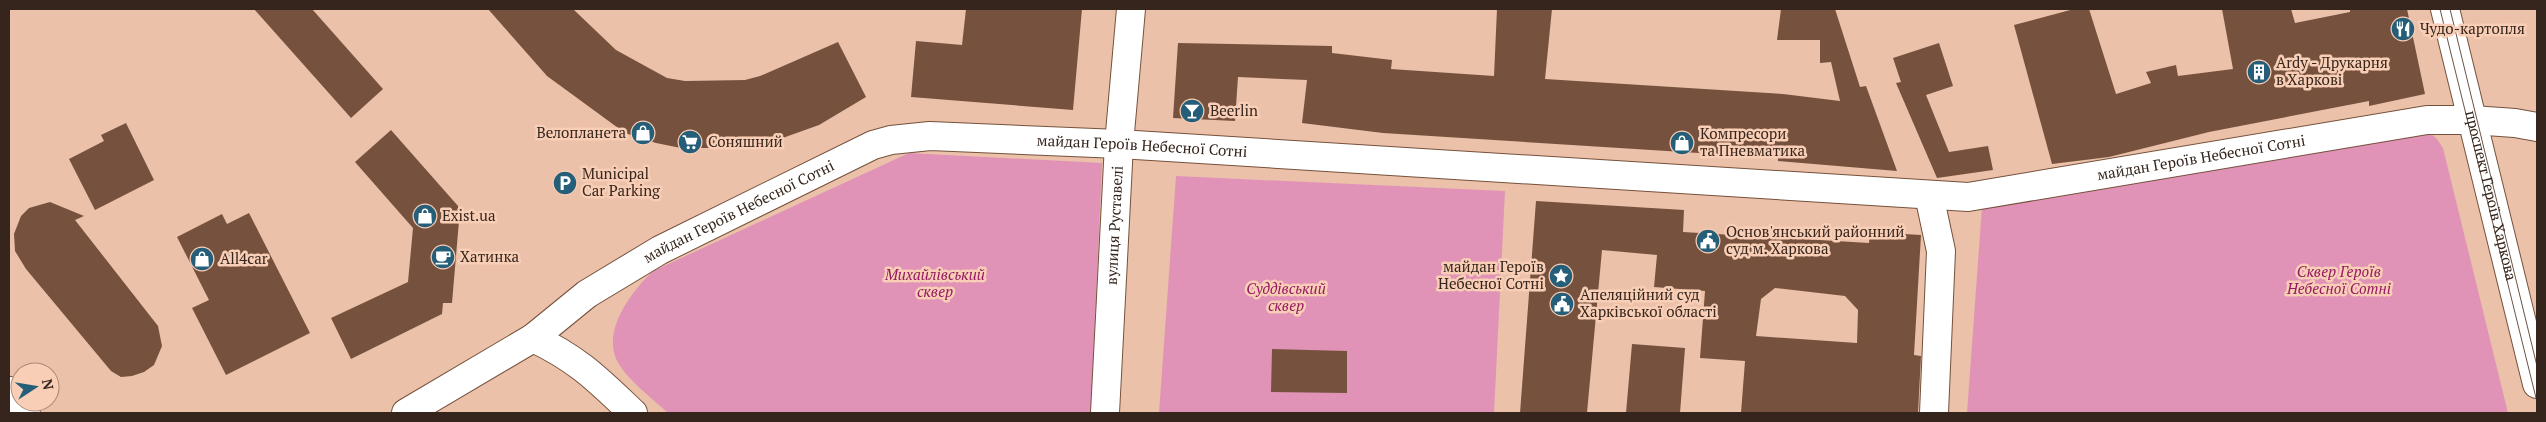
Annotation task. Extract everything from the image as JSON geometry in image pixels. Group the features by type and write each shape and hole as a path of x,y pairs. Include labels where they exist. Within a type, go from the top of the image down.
{"main road":[{"name":"вулиця Руставелі","path":"1105,413 1119,144 1131,9"},
{"name":"проспект Героїв Харкова","path":"2445,9 2537,384"},
{"name":"майдан Героїв Небесної Сотні","path":"406,413 533,338 587,294 660,250 873,145 891,140 930,136 1119,144 1968,197 2427,120 2515,122 2537,127"},
{"path":"1929,195 1941,251 1934,413"},
{"path":"533,338 562,352 583,367 634,413"},
{"path":"9,390 26,413"}],"green space":[{"name":"Сквер Героїв Небесної Сотні","path":"2430,133 2443,148 2508,413 1967,413 1982,207"},
{"name":"Михайлівський сквер","path":"909,153 1102,163 1091,413 668,413 638,386 618,363 613,345 617,321 637,288 653,271"},
{"name":"Суддівський сквер","path":"1176,176 1505,191 1494,413 1159,413"}],"building":[{"path":"254,9 312,9 383,89 351,118"},
{"path":"488,9 573,9 616,50 667,78 685,81 745,80 760,76 838,42 866,97 819,125 777,140 739,148 681,148 656,143 625,133 547,76"},
{"path":"966,9 1082,9 1073,110 911,97 916,41 962,45"},
{"path":"1497,9 1552,9 1545,79 1783,94 1840,101 1831,62 1820,63 1820,40 1777,40 1781,9 1835,9 1860,87 1866,86 1897,171 1778,161 1778,158 1383,133 1302,123 1307,80 1238,77 1235,121 1173,118 1178,43 1332,46 1332,53 1392,60 1391,69 1494,76"},
{"path":"2074,9 2089,9 2116,94 2151,83 2146,72 2176,65 2178,76 2233,69 2222,9 2291,9 2295,23 2350,12 2350,9 2407,9 2425,94 2369,106 2369,101 2209,132 2109,157 2052,164 2014,25"},
{"path":"1939,43 1953,86 1926,95 1949,152 1988,146 1993,170 1937,178 1896,83 1901,82 1893,58"},
{"path":"126,123 154,180 95,210 69,159 104,141 101,135"},
{"path":"391,130 458,206 459,221 452,303 443,303 442,314 351,359 331,318 408,282 413,228 355,162"},
{"name":"Апеляційний суд Харківської області","path":"1536,201 1684,210 1683,232 1869,243 1870,232 1921,235 1914,355 1921,356 1918,413 1741,413 1745,361 1700,358 1705,291 1654,287 1657,255 1602,250 1587,413 1520,413","holes":["1775,288 1845,296 1858,310 1857,343 1756,336 1761,299"]},
{"path":"50,202 84,216 75,220 158,326 162,346 154,365 144,372 121,377 111,371 26,269 15,251 14,234 21,216 29,208"},
{"path":"249,213 310,333 226,375 192,308 209,300 177,237 222,214 227,224"},
{"path":"1632,344 1685,348 1680,413 1626,413"},
{"path":"1272,349 1347,351 1347,393 1271,392"}],"tram line":[{"path":"2440,9 2537,402"},
{"path":"2450,9 2537,366"}],"place":[{"name":"Чудо-картопля","path":"2403,29"},
{"name":"Ardy - Друкарня в Харкові","path":"2259,72"},
{"name":"Beеrlin","path":"1192,111"},
{"name":"Велопланета","path":"643,133"},
{"name":"Соняшний","path":"690,142"},
{"name":"Компресори та Пневматика","path":"1682,143"},
{"name":"Municipal Car Parking","path":"565,183"},
{"name":"Exist.ua","path":"425,216"},
{"name":"Основ'янський районний суд м. Харкова","path":"1708,241"},
{"name":"Хатинка","path":"443,257"},
{"name":"All4car","path":"202,259"},
{"name":"майдан Героїв Небесної Сотні","path":"1561,276"},
{"name":"Апеляційний суд Харківської області","path":"1562,304"}]}
